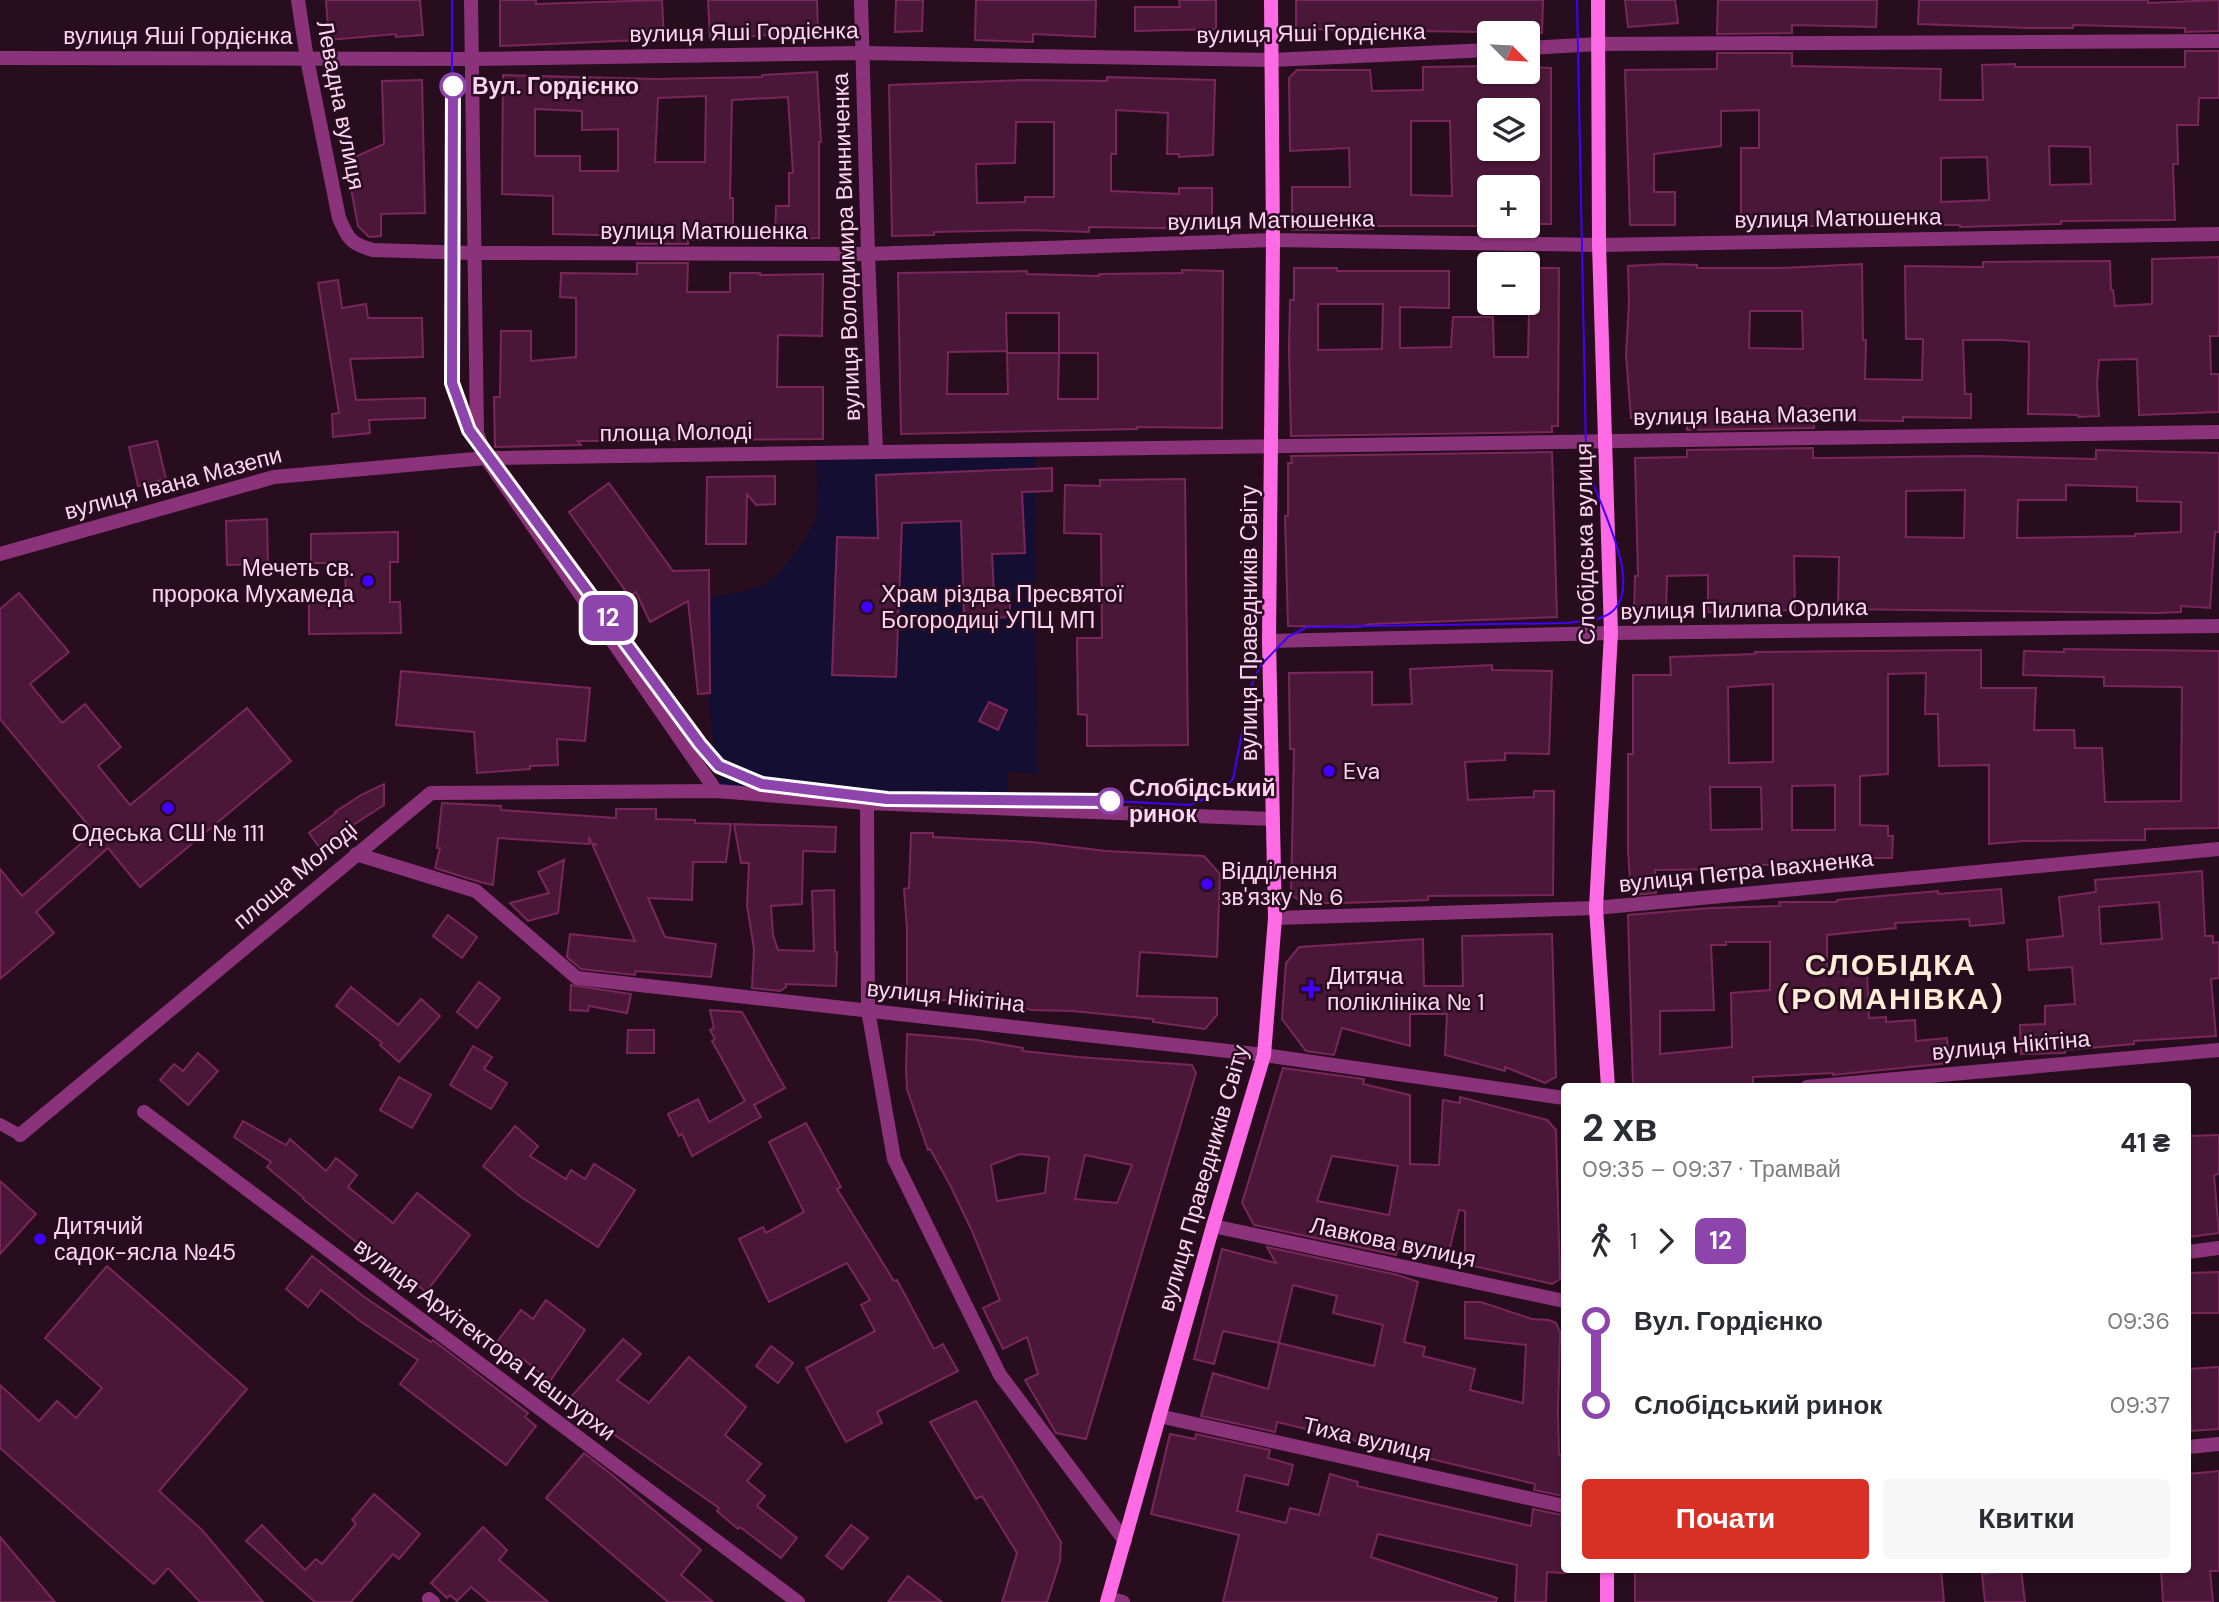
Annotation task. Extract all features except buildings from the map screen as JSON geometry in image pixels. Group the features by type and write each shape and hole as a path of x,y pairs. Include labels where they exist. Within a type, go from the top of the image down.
{"main road":[{"name":"вулиця Праведників Світу","path":"1113,1601 1125,1541 1159,1416 1264,1055 1275,918 1269,641 1273,240 1271,0"},
{"name":"Слобідська вулиця","path":"1598,0 1599,245 1611,634 1597,908 1608,1083"},
{"path":"1607,1573 1608,1602"}],"street":[{"name":"Левадна вулиця","path":"298,0 307,59 340,218"},
{"path":"471,0 477,433 486,458 716,791"},
{"name":"вулиця Володимира Винниченка","path":"861,0 876,451"},
{"path":"1540,47 1599,44 2219,41"},
{"name":"вулиця Яші Гордієнка","path":"0,58 471,59 862,53 1272,60 1477,51"},
{"name":"вулиця Матюшенка","path":"340,218 348,238 358,246 373,250 473,253 868,254 1273,240 1599,245 2219,234"},
{"name":"вулиця Івана Мазепи","path":"1272,445 2219,432"},
{"name":"площа Молоді","path":"486,458 1272,445"},
{"name":"вулиця Івана Мазепи","path":"0,554 274,477 486,458"},
{"name":"вулиця Пилипа Орлика","path":"1269,641 2219,626"},
{"name":"площа Молоді","path":"20,1135 431,793 716,791 867,803 1273,819"},
{"path":"867,803 868,1010 894,1159 1000,1375 1125,1541"},
{"name":"вулиця Петра Івахненка","path":"1275,918 1597,908 2219,849"},
{"name":"вулиця Нікітіна","path":"356,854 476,891 577,978 1264,1055 1561,1098"},
{"name":"вулиця Нікітіна","path":"1850,1083 2219,1049"},
{"name":"вулиця Архітектора Нештурхи","path":"144,1112 799,1602"},
{"name":"Лавкова вулиця","path":"1213,1226 1561,1300"},
{"path":"2191,1252 2219,1248"},
{"name":"Тиха вулиця","path":"1159,1416 1561,1505"},
{"path":"2191,1447 2219,1444"}],"lane":[{"name":"площа Молоді","path":"0,1124 20,1135"}],"shaded area":[{"path":"816,453 1035,454 1037,774 1008,772 1007,805 865,801 720,785 710,708 710,598 746,591 767,583 795,554 816,518"}],"tram line":[{"path":"452,0 452,383 469,430 700,744 719,766 762,784 887,799 1110,801 1189,805 1218,794 1233,779 1251,686 1260,666 1288,637 1307,627 1566,623 1599,619 1616,607 1622,593 1620,556 1594,485 1586,448 1577,0"},
{"name":"12","path":"453,86 452,383 469,430 700,744 719,766 762,784 887,799 1110,801"}],"place":[{"name":"Вул. Гордієнко","path":"453,86"},
{"name":"Мечеть св. пророка Мухамеда","path":"368,581"},
{"name":"Храм різдва Пресвятої Богородиці УПЦ МП","path":"867,607"},
{"name":"Eva","path":"1329,771"},
{"name":"Слобідський ринок","path":"1110,801"},
{"name":"Одеська СШ № 111","path":"168,808"},
{"name":"Відділення зв'язку № 6","path":"1207,884"},
{"name":"Дитяча поліклініка № 1","path":"1311,989"},
{"name":"Дитячий садок-ясла №45","path":"40,1239"}],"district":[{"name":"СЛОБІДКА (РОМАНІВКА)","path":"1891,981"}]}
